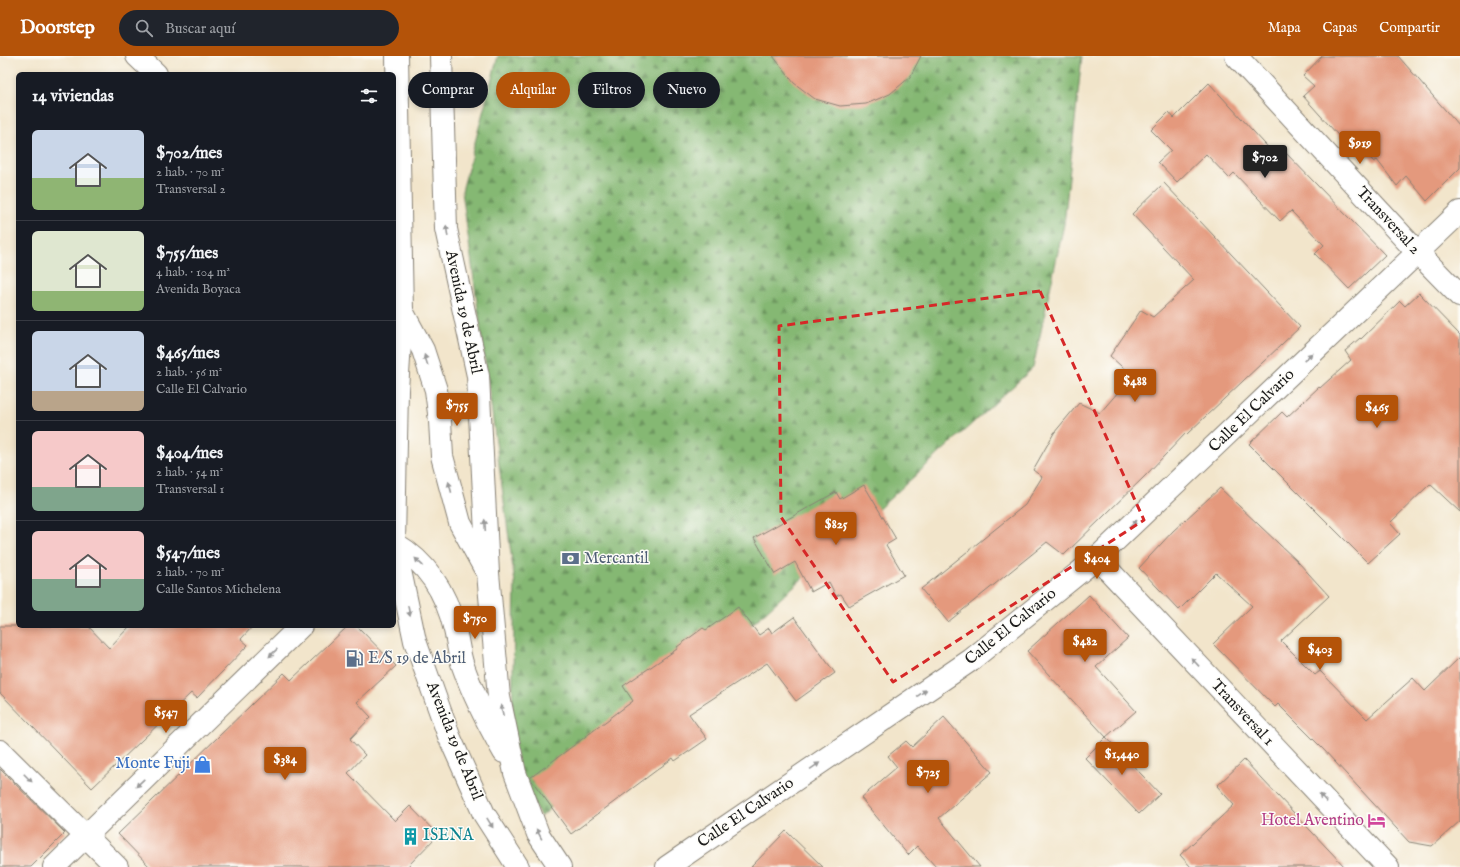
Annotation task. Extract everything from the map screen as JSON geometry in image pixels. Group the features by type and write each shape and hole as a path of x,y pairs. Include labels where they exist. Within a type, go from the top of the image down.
{"street":[{"path":"137,56 154,72"},
{"name":"Avenida 19 de Abril","path":"396,390 398,308 397,56"},
{"name":"Avenida 19 de Abril","path":"442,56 446,229 478,376 488,573 499,697 515,773 538,834 560,867"},
{"name":"Transversal 2","path":"1236,56 1418,253 1460,296"},
{"name":"Calle El Calvario","path":"667,867 971,660 1097,558 1460,212"},
{"path":"398,308 423,350 436,390 442,456 460,523 488,573"},
{"path":"396,544 412,554 432,575 445,599 455,629 462,664 478,705 515,773"},
{"name":"Avenida 19 de Abril","path":"396,552 415,641 448,736 484,814 518,867"},
{"name":"Transversal 1","path":"1097,558 1388,867"},
{"path":"54,867 299,628"},
{"path":"0,751 117,867"}],"highlighted area":[{"path":"1040,291 1144,520 893,682 781,517 779,326"}],"green space":[{"path":"498,56 1082,56 1064,224 1033,368 541,817 511,761 515,583 462,191 484,108 488,108 488,94"}],"building":[{"path":"773,56 921,56 910,77 890,94 866,104 840,106 815,99 794,83"},
{"path":"1322,56 1398,56 1460,127 1460,168 1427,201 1406,176 1397,186 1377,160 1374,162 1360,147 1354,153 1303,96 1314,86 1303,76"},
{"path":"1209,83 1275,155 1282,149 1385,255 1349,289 1315,254 1324,245 1291,211 1280,221 1234,173 1229,178 1206,154 1177,182 1158,162 1171,150 1151,130 1169,112 1174,118"},
{"path":"1164,183 1300,327 1187,434 1186,433 1145,476 1064,555 1047,542 948,622 921,589 1025,505 1042,477 1033,470 1054,433 1079,403 1100,413 1132,376 1110,356 1141,310 1153,317 1194,280 1132,214"},
{"path":"1419,293 1460,335 1460,512 1430,484 1390,523 1400,534 1368,563 1249,444 1282,412 1287,417 1351,360 1345,351 1360,338 1361,339 1400,301 1405,306"},
{"path":"864,485 896,539 886,545 904,575 849,606 841,594 836,596 829,582 811,592 795,562 775,574 754,538 836,492 840,499"},
{"path":"1220,488 1298,562 1329,596 1281,641 1315,675 1320,671 1367,719 1413,678 1425,691 1460,657 1460,821 1432,846 1409,842 1323,749 1278,704 1275,707 1213,644 1252,606 1216,573 1179,610 1139,568 1173,531"},
{"path":"1089,595 1128,638 1096,667 1136,711 1106,737 1027,651"},
{"path":"738,607 759,635 769,628 772,633 794,617 835,673 796,701 767,663 689,714 707,739 675,761 673,758 571,834 530,778 633,701 623,686 677,649 677,647 703,628 706,630"},
{"path":"0,626 16,626 16,628 90,628 109,648 128,628 251,628 241,639 248,645 197,698 191,693 92,788 0,693"},
{"path":"346,628 359,628 396,666 357,702 371,717 350,739 365,755 348,773 395,821 410,806 438,835 407,867 150,867 118,834 284,673 291,680"},
{"path":"944,717 992,772 939,818 980,867 936,867 917,846 908,855 861,798 897,767 888,756 906,741 912,747"},
{"path":"1106,737 1160,794 1139,814 1085,758"},
{"path":"1244,760 1345,867 1191,867 1180,855 1234,805 1217,786"},
{"path":"0,769 65,833 31,867 0,867"},
{"path":"786,831 823,867 751,867"}],"place":[{"name":"Mercantil","path":"571,559"},
{"name":"E/S 19 de Abril","path":"355,659"},
{"name":"Monte Fuji","path":"203,764"},
{"name":"Hotel Aventino","path":"1377,821"},
{"name":"ISENA","path":"410,836"}]}
